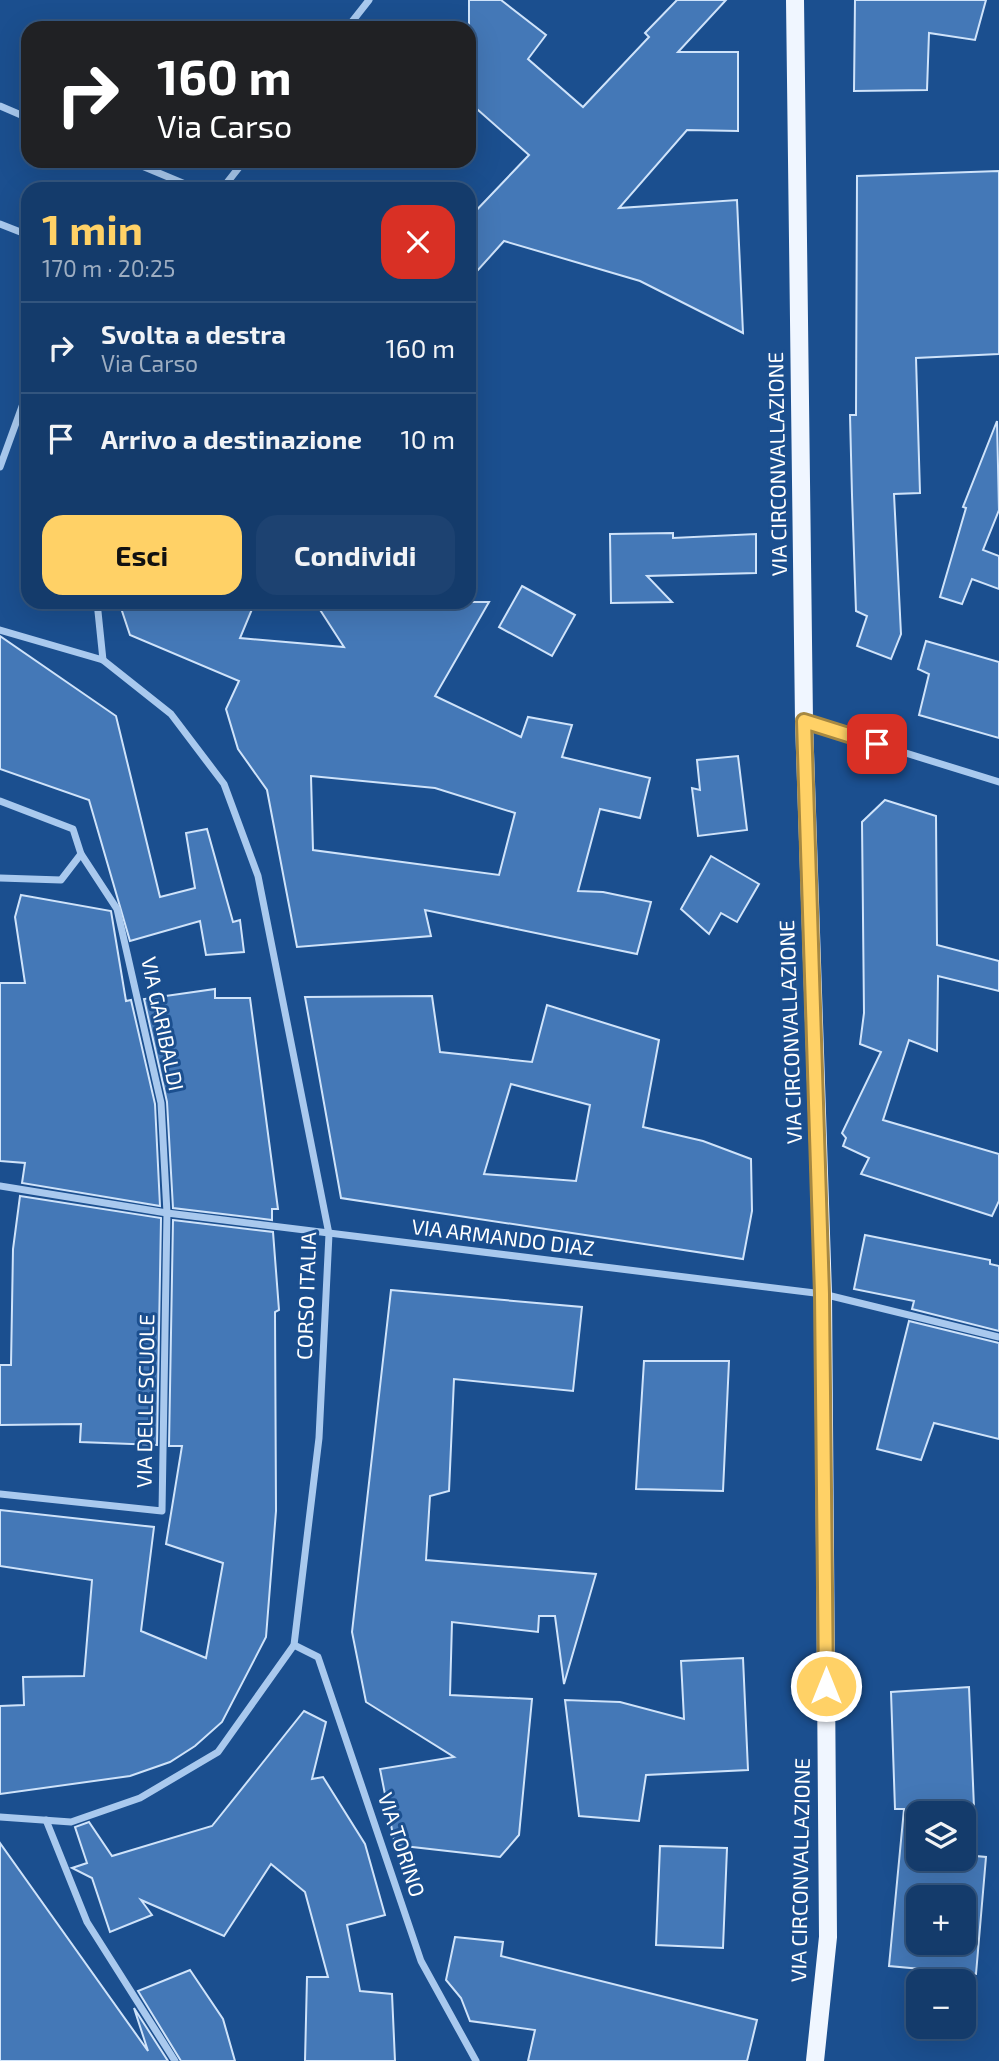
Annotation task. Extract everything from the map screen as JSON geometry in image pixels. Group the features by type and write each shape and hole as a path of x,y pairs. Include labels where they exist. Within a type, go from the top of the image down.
{"main road":[{"name":"VIA CIRCONVALLAZIONE","path":"795,0 804,721 822,1294 828,1937 815,2061"}],"street":[{"path":"352,21 369,0"},
{"path":"0,106 21,115"},
{"path":"147,168 180,182"},
{"path":"228,182 238,168"},
{"path":"0,224 21,233"},
{"path":"0,467 21,409"},
{"path":"0,630 103,660 98,609"},
{"name":"CORSO ITALIA","path":"0,1817 71,1822 140,1798 218,1752 294,1645 319,1438 330,1234 258,876 224,784 171,714 103,660"},
{"path":"804,721 999,782"},
{"name":"VIA GARIBALDI","path":"0,801 73,828 81,854 117,909 161,1102 167,1213"},
{"path":"0,877 61,880 81,854"},
{"name":"VIA ARMANDO DIAZ","path":"0,1186 167,1213 822,1294 999,1337"},
{"name":"VIA DELLE SCUOLE","path":"0,1494 162,1511 167,1213"},
{"name":"VIA TORINO","path":"294,1645 318,1657 421,1961 476,2061"},
{"path":"46,1820 87,1922 174,2061"}],"building":[{"path":"469,0 501,0 546,35 528,59 583,107 649,37 645,33 677,0 726,0 678,52 738,52 738,131 687,130 619,208 737,200 743,333 640,281 504,241 476,272 476,211 529,155 476,108 476,21 469,21"},
{"path":"855,0 986,0 975,40 929,33 927,90 854,91"},
{"path":"999,171 999,354 916,358 920,493 894,494 901,634 891,659 857,646 867,616 856,611 850,415 856,415 857,176"},
{"path":"997,421 999,510 983,550 999,556 999,589 972,579 962,604 940,597 966,508 963,507"},
{"path":"673,533 673,538 756,534 756,573 647,576 672,602 611,603 610,534"},
{"path":"522,586 575,615 552,656 499,627"},
{"path":"476,602 489,602 435,696 521,737 528,717 572,725 562,757 650,778 640,818 600,809 578,891 603,892 651,902 637,954 425,910 431,936 297,947 267,790 238,749 226,709 239,681 130,635 121,609 252,609 240,638 344,647 320,609 476,609","holes":["311,776 435,788 515,813 499,875 313,850"]},
{"path":"0,636 116,716 160,897 195,888 186,833 207,829 233,922 240,920 244,952 206,955 200,921 130,941 89,800 0,769"},
{"path":"926,641 999,662 999,738 919,715 929,674 918,669"},
{"path":"738,756 747,830 698,836 692,788 700,790 697,760"},
{"path":"885,800 936,816 937,945 999,961 999,991 938,976 937,1051 909,1040 883,1120 999,1154 999,1201 992,1216 861,1174 869,1158 843,1146 846,1138 842,1133 881,1052 860,1044 864,1013 862,822"},
{"path":"711,856 759,884 737,922 721,913 709,934 681,909"},
{"path":"21,895 111,911 126,1001 131,1000 155,1104 160,1206 22,1183 25,1163 0,1161 0,983 25,983 15,917"},
{"path":"215,989 215,998 250,998 278,1209 272,1209 272,1220 173,1208 167,1102 144,999"},
{"path":"432,996 440,1052 532,1062 547,1005 659,1040 643,1127 703,1141 751,1159 752,1211 743,1259 341,1198 305,997","holes":["511,1084 590,1105 576,1181 484,1174"]},
{"path":"20,1196 161,1218 157,1445 80,1442 81,1424 0,1425 0,1365 11,1365 13,1249"},
{"path":"173,1220 273,1232 279,1310 275,1312 276,1511 266,1637 222,1722 195,1746 170,1762 130,1776 0,1794 0,1706 24,1705 23,1677 84,1676 92,1580 0,1566 0,1510 154,1527 141,1631 206,1658 223,1563 166,1544 182,1446 169,1446"},
{"path":"865,1235 990,1260 990,1264 999,1266 999,1331 912,1309 914,1301 854,1289"},
{"path":"391,1290 582,1307 573,1391 454,1379 449,1491 430,1496 426,1560 596,1574 564,1684 555,1616 539,1616 538,1632 452,1622 450,1695 532,1699 519,1835 500,1857 395,1845 380,1769 454,1757 366,1702 352,1632"},
{"path":"909,1321 999,1343 999,1439 934,1423 921,1460 877,1449"},
{"path":"644,1361 729,1361 723,1491 636,1489"},
{"path":"743,1658 748,1770 646,1775 639,1821 579,1816 565,1700 620,1702 684,1719 681,1661"},
{"path":"969,1687 974,1801 906,1801 906,1871 976,1871 976,1856 986,1857 976,1974 976,1969 889,1966 904,1809 895,1809 891,1692"},
{"path":"304,1711 326,1722 312,1779 323,1777 365,1844 385,1915 347,1925 360,1991 392,1994 395,2061 305,2061 307,1977 328,1977 305,1892 271,1864 224,1936 141,1900 152,1915 110,1932 92,1878 72,1868 87,1863 75,1827 89,1822 112,1856 212,1826"},
{"path":"0,1843 148,2051 134,2008 168,2061 0,2061"},
{"path":"660,1846 727,1848 723,1948 656,1945"},
{"path":"455,1937 503,1942 501,1956 757,2020 747,2061 528,2061 535,2030 470,2021 461,1998 446,1980"},
{"path":"190,1970 223,2019 235,2061 181,2061 138,1991"}],"route":[{"path":"826,1686 822,1294 804,721 877,744"}]}
